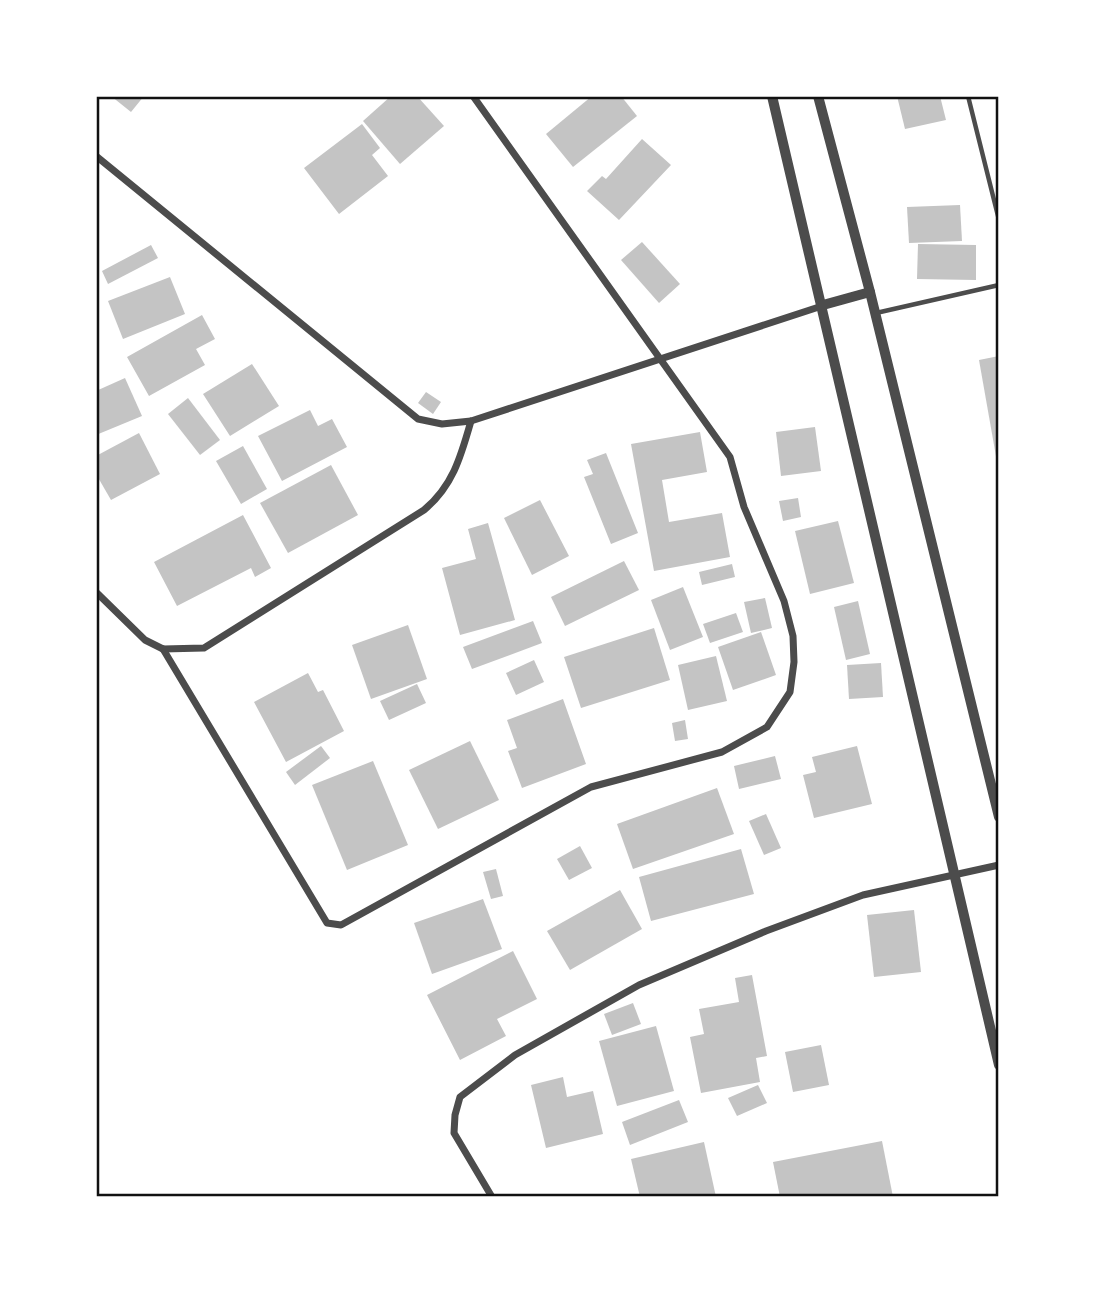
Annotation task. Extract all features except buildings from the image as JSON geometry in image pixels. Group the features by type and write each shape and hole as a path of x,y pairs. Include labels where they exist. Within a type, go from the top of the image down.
{"street":[{"path":"163,649 327,923 341,925 591,787 722,752 767,727 790,692 794,662 793,636 785,601 744,507 730,457 473,96"},
{"path":"772,96 999,1065"},
{"path":"818,96 870,292 999,817"},
{"path":"96,156 418,419 442,424 471,421 870,292"},
{"path":"96,592 145,640 163,649 204,648 424,510 440,497 458,466 471,421"},
{"path":"492,1197 454,1133 455,1115 460,1097 515,1055 639,985 766,931 863,895 999,865"}],"lane":[{"path":"968,96 999,220"},
{"path":"875,313 999,285"}]}
